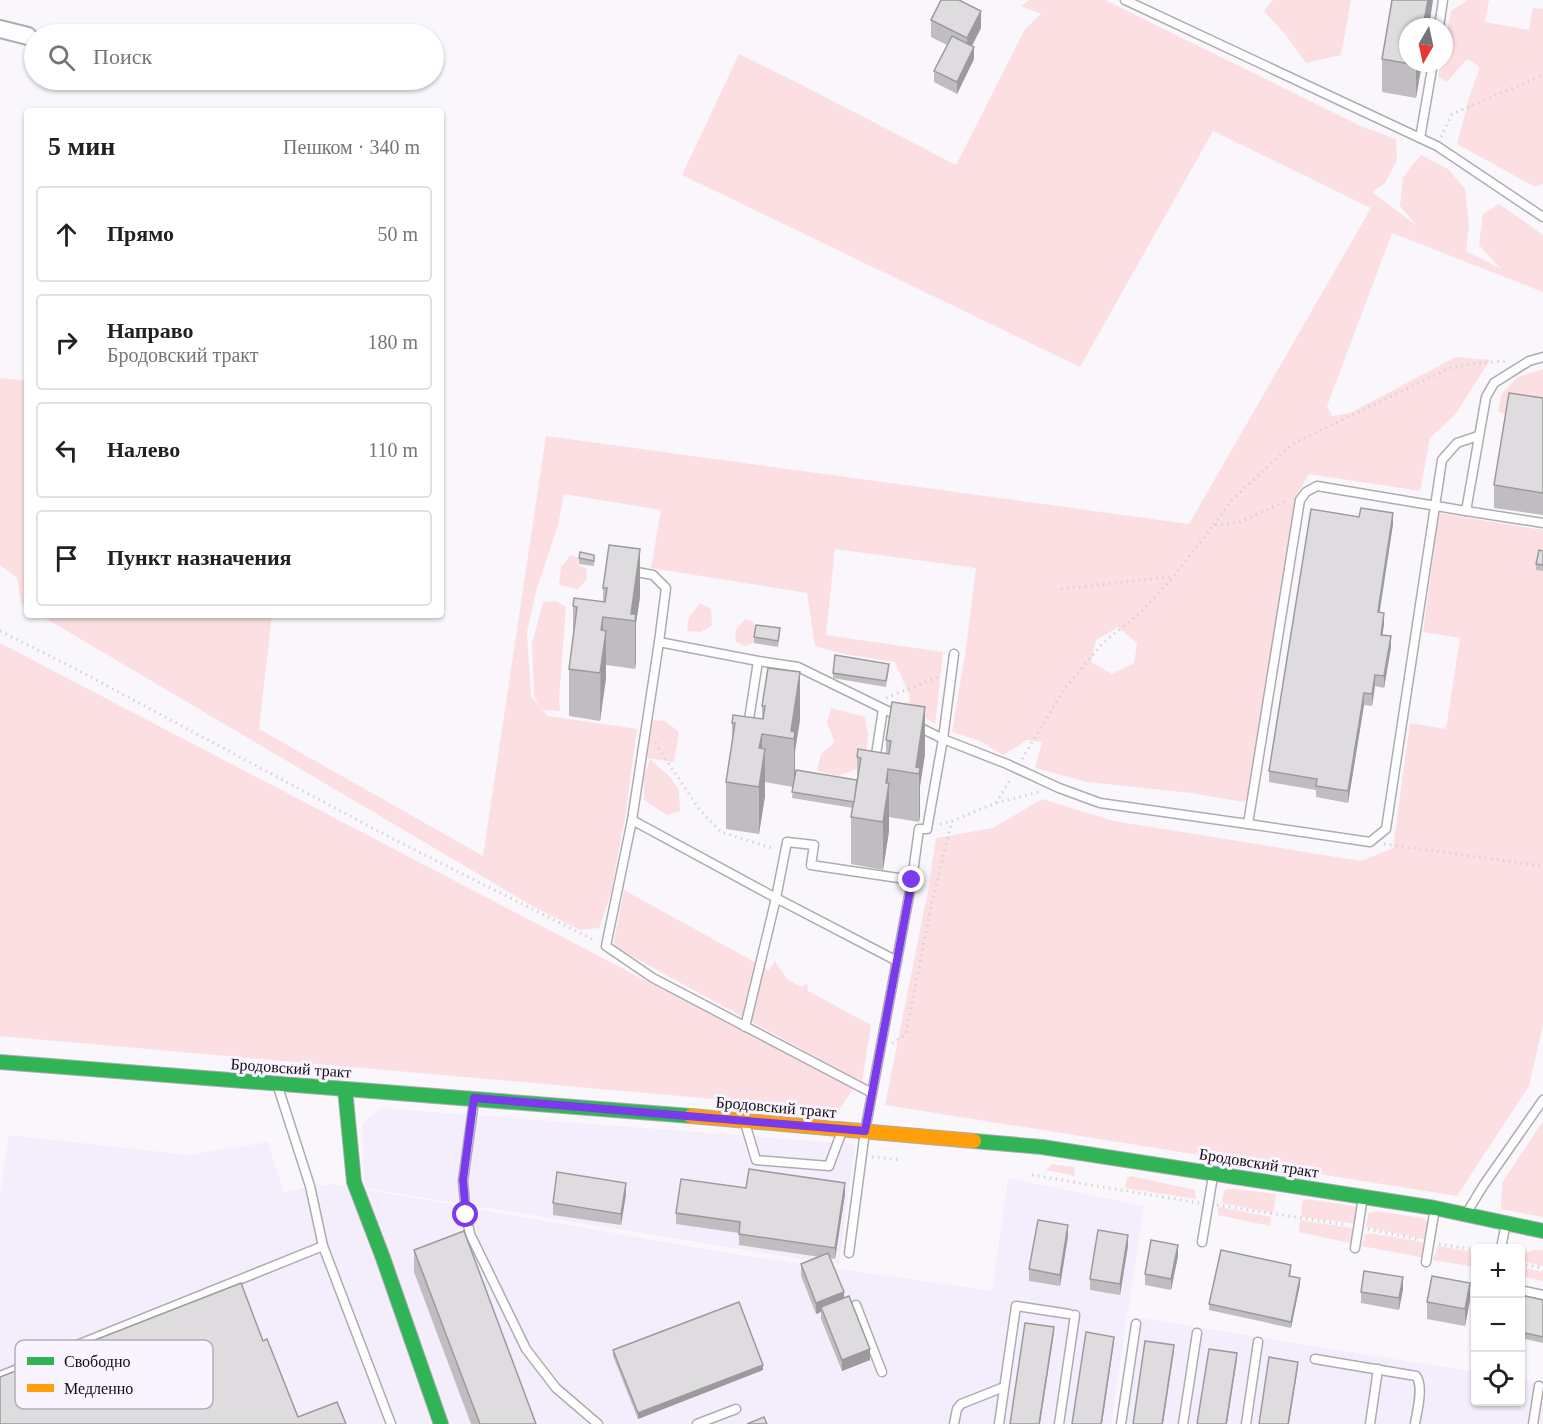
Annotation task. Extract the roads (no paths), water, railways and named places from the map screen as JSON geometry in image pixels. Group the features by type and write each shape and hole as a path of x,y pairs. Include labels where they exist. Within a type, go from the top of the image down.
{"street":[{"path":"0,29 24,35"},
{"name":"Бродовский тракт","path":"0,1062 744,1120 1042,1147 1436,1208 1543,1231"},
{"path":"345,1089 354,1182 384,1258 441,1424"}],"lane":[{"path":"1125,0 1437,146 1543,217"},
{"path":"1440,18 1443,0"},
{"path":"1420,138 1431,72"},
{"path":"1466,511 1486,397 1494,383 1529,361 1543,357"},
{"path":"659,642 798,667 943,739 1100,803 1370,842 1386,829 1442,460 1457,444 1478,436"},
{"path":"1248,824 1300,500 1306,492 1317,486 1543,523"},
{"path":"622,570 653,575 666,588 632,820 606,946 653,978 872,1093"},
{"path":"849,1253 865,1131 912,880 919,829 927,829 943,739 954,654"},
{"path":"747,732 758,661"},
{"path":"874,768 883,708"},
{"path":"632,820 897,961"},
{"path":"745,1027 787,842 814,845 811,865 912,880"},
{"path":"277,1084 310,1186 323,1246 391,1424"},
{"path":"474,1098 463,1180 470,1234 526,1349 556,1388 598,1424"},
{"path":"1466,1215 1483,1186 1543,1100"},
{"path":"744,1120 756,1160 830,1166 843,1129"},
{"path":"1202,1242 1214,1173"},
{"path":"1355,1248 1363,1196"},
{"path":"1426,1262 1436,1208"},
{"path":"1502,1244 1506,1223"},
{"path":"89,1340 323,1246"},
{"path":"1525,1291 1543,1294"},
{"path":"856,1305 882,1372"},
{"path":"999,1424 1016,1306 1072,1314 1059,1424"},
{"path":"1121,1424 1136,1324"},
{"path":"1183,1424 1197,1333"},
{"path":"1246,1424 1258,1342"},
{"path":"1315,1359 1416,1376 1420,1381 1415,1424"},
{"path":"1370,1424 1378,1369"},
{"path":"0,1376 15,1370"},
{"path":"1533,1424 1539,1386"},
{"path":"954,1424 957,1409 961,1404 1004,1387"},
{"path":"697,1424 736,1409"}]}
